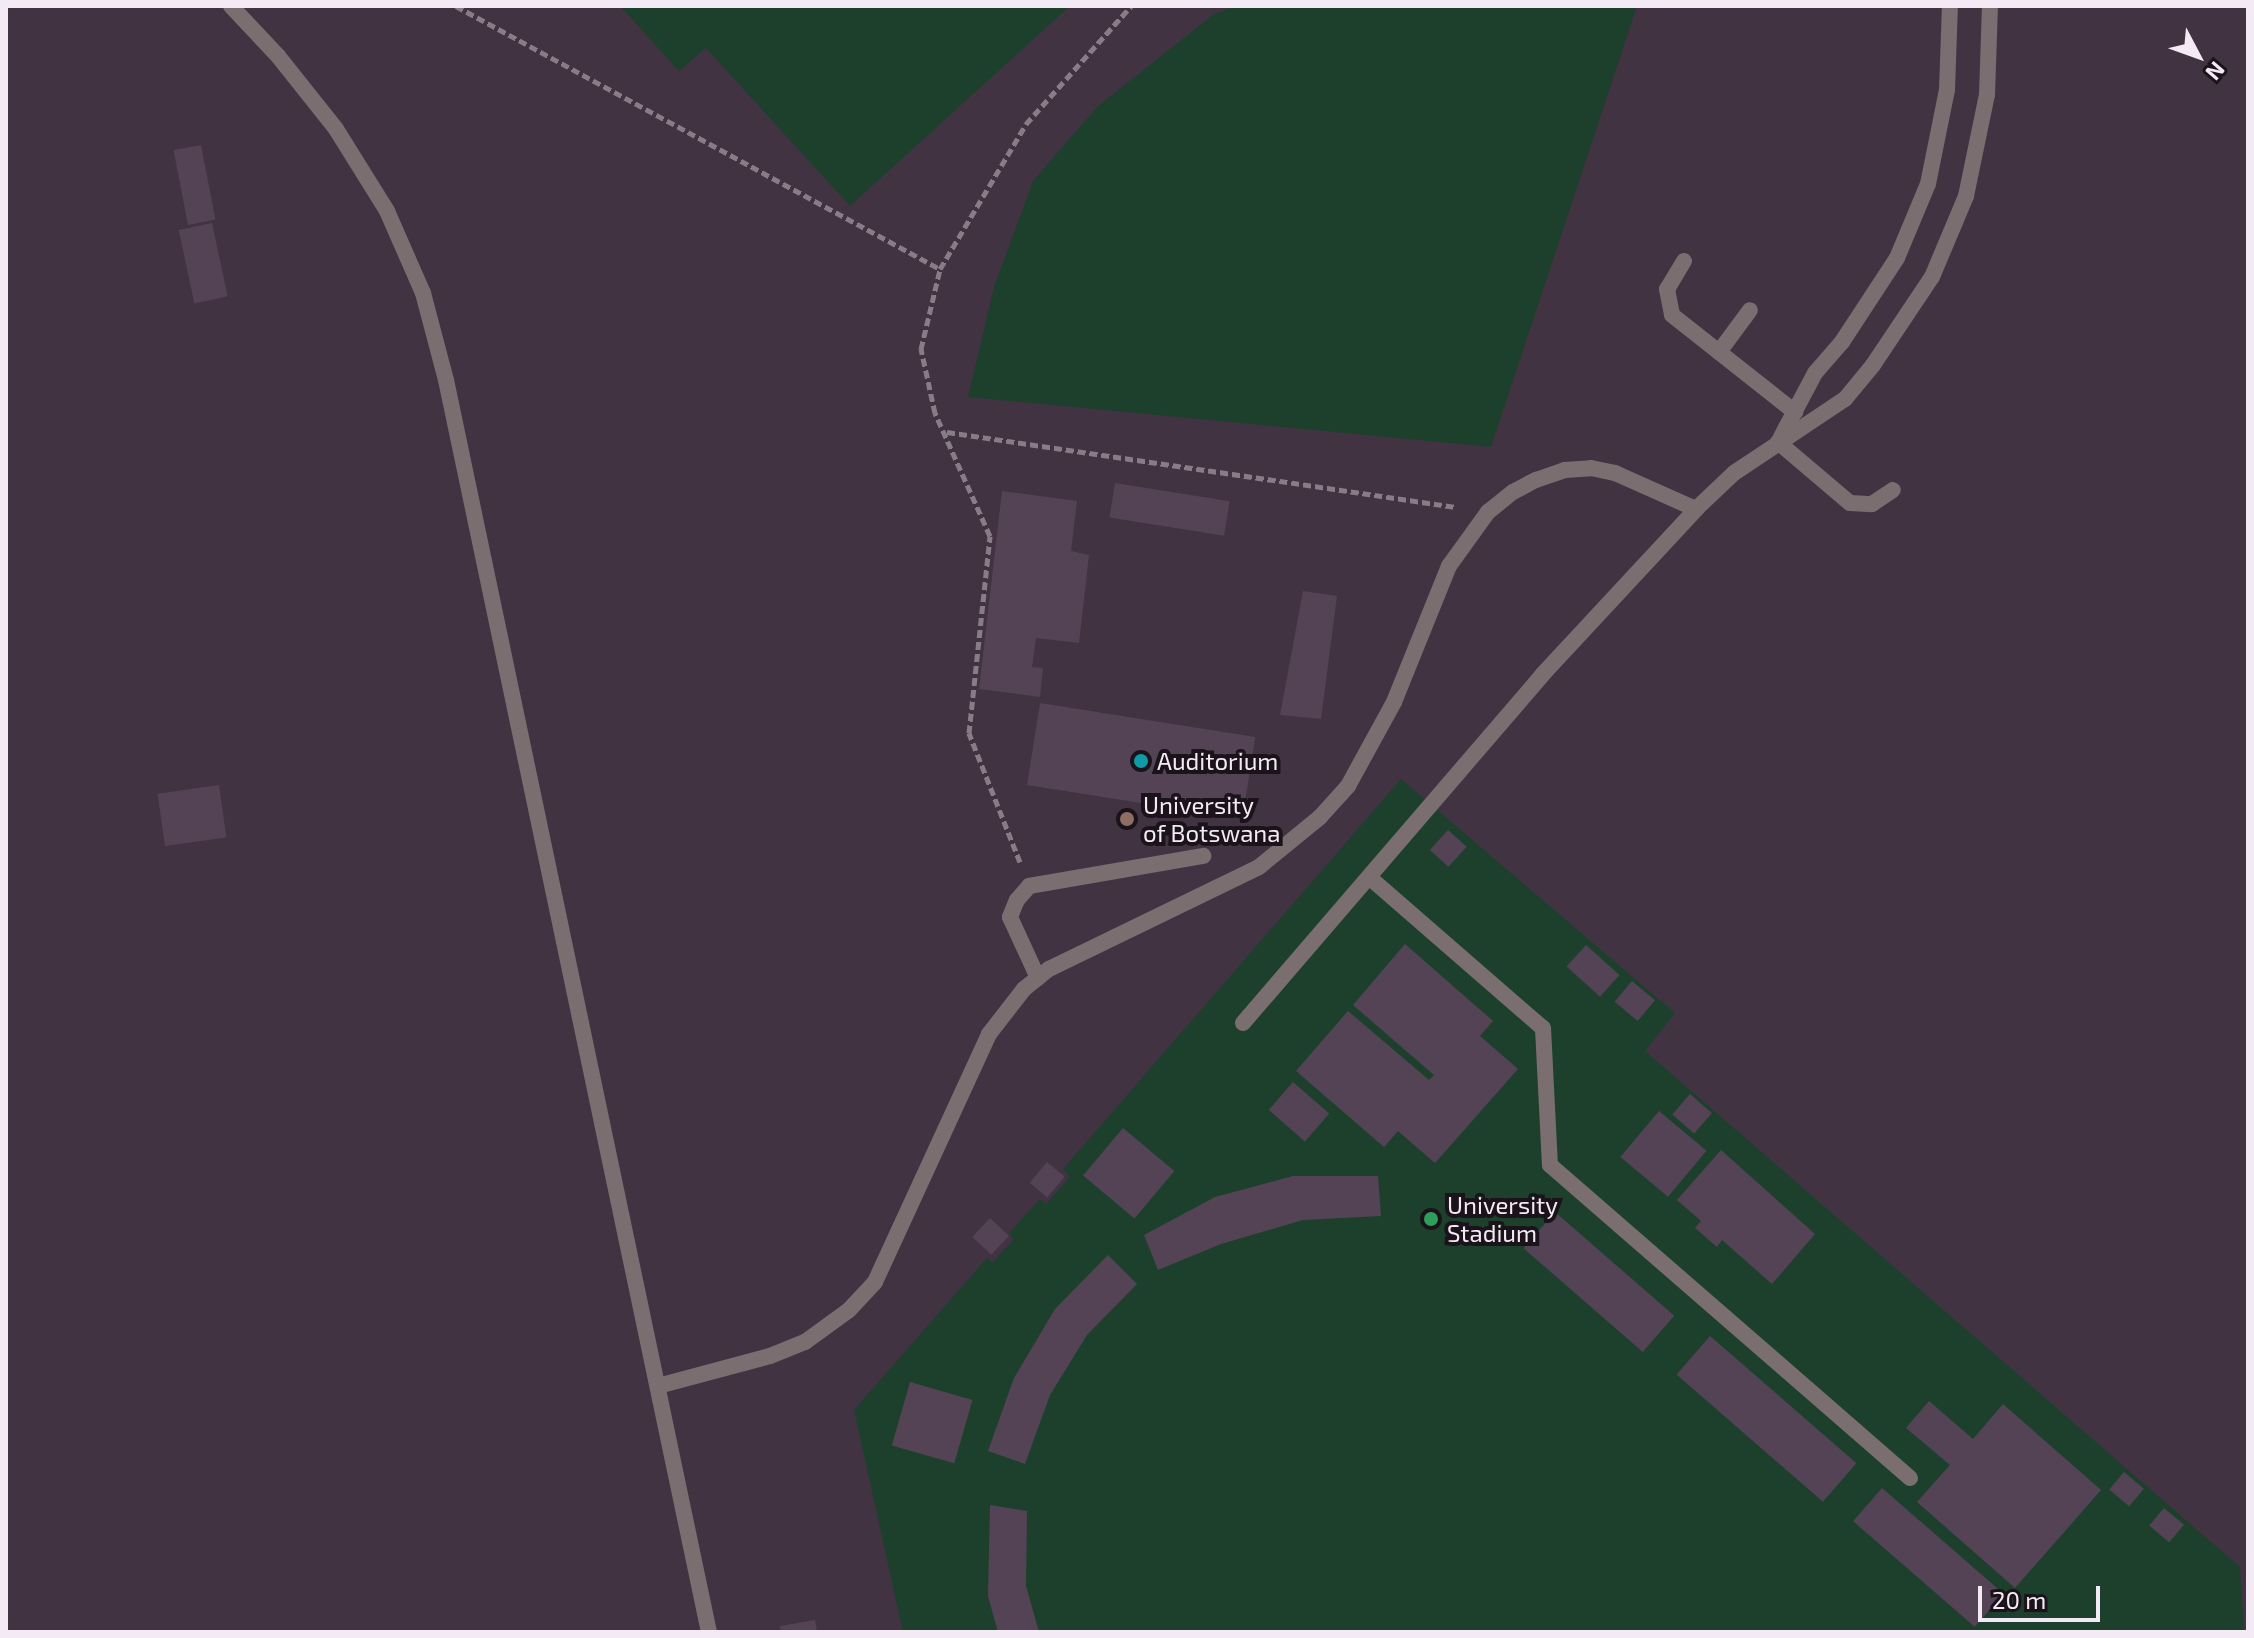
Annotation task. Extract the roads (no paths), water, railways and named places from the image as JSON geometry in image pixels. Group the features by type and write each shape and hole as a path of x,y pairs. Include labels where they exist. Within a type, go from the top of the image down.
{"lane":[{"path":"231,6 278,56 336,129 387,211 423,293 449,395 709,1632"},
{"path":"1778,442 1815,373 1842,342 1897,258 1928,184 1947,90 1950,6"},
{"path":"1243,1023 1542,675 1696,509 1734,473 1845,399 1873,365 1932,277 1966,196 1987,95 1990,6"},
{"path":"1684,261 1670,279 1668,308 1672,315 1795,412"},
{"path":"1719,352 1750,310"},
{"path":"1778,442 1850,503 1872,504 1893,490"},
{"path":"658,1386 770,1356 805,1342 849,1310 875,1282 989,1034 1006,1009 1038,978 1259,867 1320,817 1348,786 1394,702 1449,566 1488,512 1513,492 1536,480 1565,470 1591,468 1615,473 1696,509"},
{"path":"1038,978 1010,917 1017,900 1029,886 1203,856"},
{"path":"1369,877 1543,1028 1550,1165 1910,1478"}],"place":[{"name":"Auditorium","path":"1141,761"},
{"name":"University of Botswana","path":"1127,819"},
{"name":"University Stadium","path":"1431,1219"}]}
